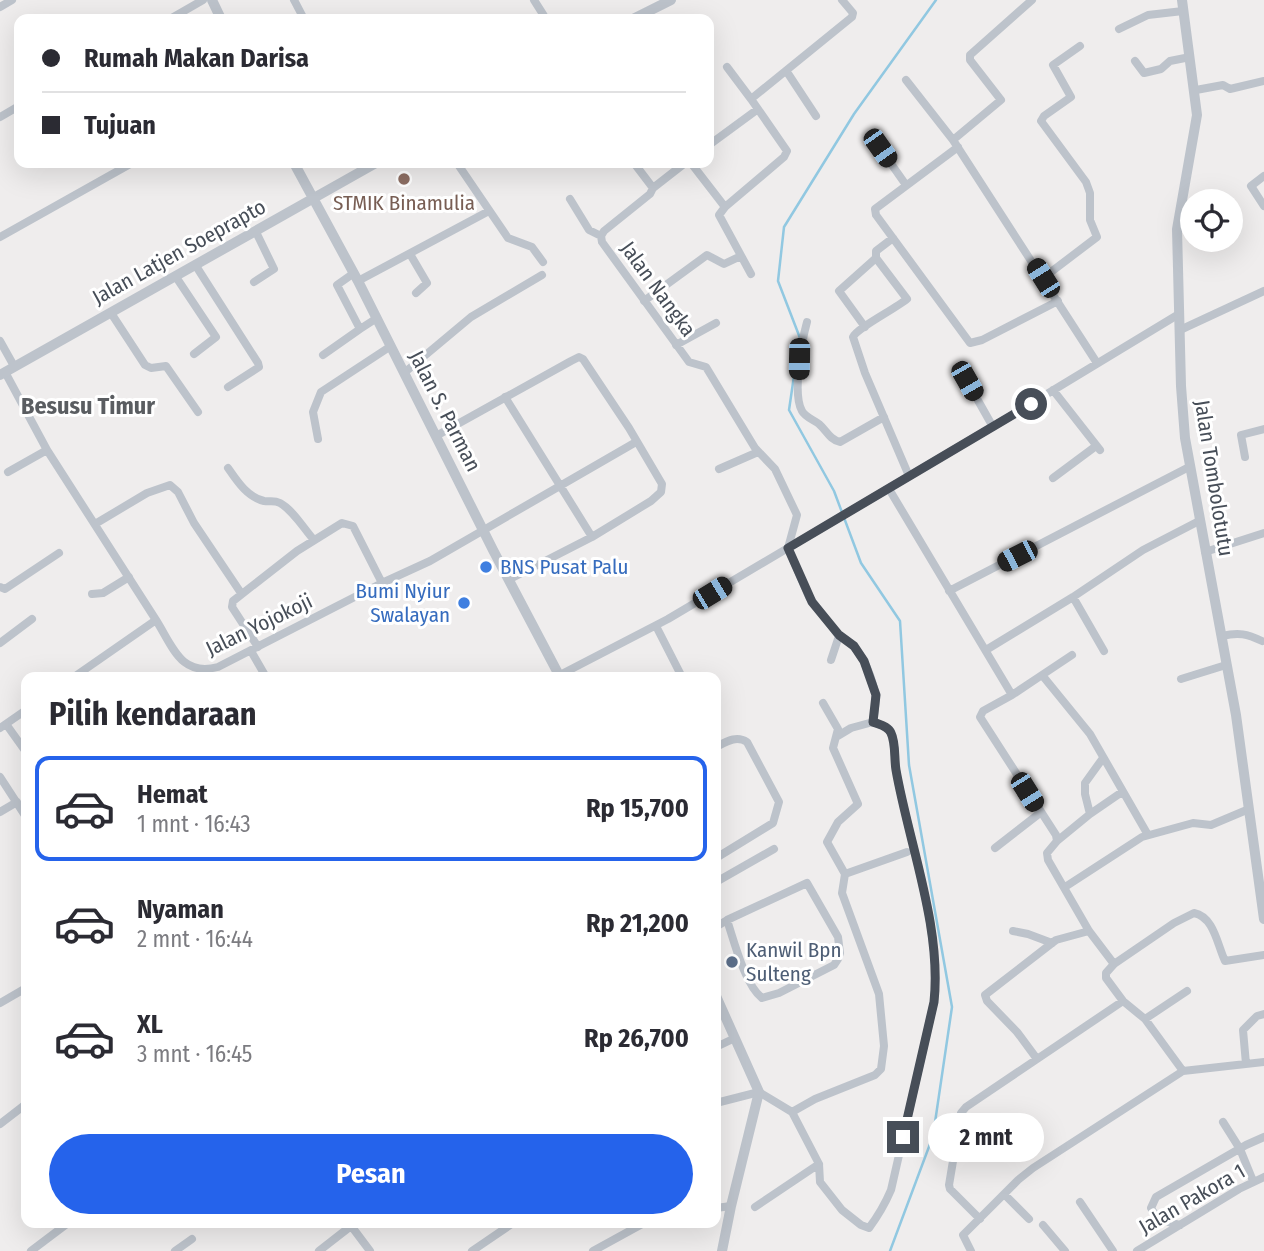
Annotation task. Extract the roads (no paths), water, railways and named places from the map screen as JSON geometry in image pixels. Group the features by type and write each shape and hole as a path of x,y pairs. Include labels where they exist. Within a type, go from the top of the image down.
{"street":[{"path":"0,7 12,0"},
{"path":"179,14 203,0"},
{"path":"643,14 671,0"},
{"path":"751,99 852,17 853,13 842,0"},
{"path":"953,139 1001,100 970,60 970,55 1032,0"},
{"path":"1119,29 1148,15 1183,5"},
{"name":"Jalan Tombolotutu","path":"1183,5 1196,90 1197,124 1177,229 1183,414 1189,467 1236,715 1264,919"},
{"path":"1043,278 1097,237 1090,220 1090,193 1086,182 1041,121 1071,97 1054,65 1080,46"},
{"path":"1135,61 1144,74 1161,69 1170,61 1190,57"},
{"path":"727,67 787,151 725,207 719,217 751,274"},
{"path":"787,72 816,116"},
{"path":"906,80 953,139 1097,363"},
{"path":"1196,90 1223,85 1230,89 1264,81"},
{"path":"714,141 758,109"},
{"path":"958,147 875,211 972,343 1058,301"},
{"path":"880,148 906,185"},
{"path":"0,237 123,168"},
{"name":"Jalan S. Parman","path":"296,168 356,277 556,672"},
{"name":"Jalan Latjen Soeprapto","path":"6,371 367,168"},
{"path":"460,168 508,237 532,247 543,261"},
{"path":"638,168 653,188"},
{"name":"Jalan Nangka","path":"681,168 653,188 650,194 601,236 602,242 691,363 706,366 758,452 775,469 794,507 797,522 788,548"},
{"path":"692,168 725,207"},
{"path":"1264,176 1251,186 1264,206"},
{"path":"570,199 589,230 601,236"},
{"path":"360,330 337,285 410,254 489,211"},
{"path":"254,282 274,269 256,232"},
{"path":"893,238 876,251 876,258 907,299 854,333 853,340 909,476"},
{"path":"410,254 427,283 416,293"},
{"path":"644,301 707,255 724,264 741,256"},
{"path":"865,327 839,292 876,258"},
{"path":"196,266 258,363 259,367 228,387"},
{"path":"404,373 471,317 542,275"},
{"path":"176,277 216,337 194,354"},
{"path":"1180,330 1264,291"},
{"path":"111,313 145,365 151,368 166,366 198,412"},
{"path":"568,672 656,626 1179,314"},
{"path":"323,355 377,318"},
{"path":"807,322 799,359 799,400 803,412 822,427 830,438 840,442 884,417"},
{"path":"676,345 716,323"},
{"name":"Jalan Yojokoji","path":"0,341 6,371 47,450 180,658 189,667 199,670 218,667 430,561 636,442"},
{"path":"318,439 313,412 321,392 391,346"},
{"path":"436,436 579,358 583,359 662,484 661,492 651,501 592,537 510,579"},
{"path":"967,381 993,427"},
{"path":"1053,478 1098,448 1054,390"},
{"path":"505,397 592,537"},
{"path":"1245,457 1241,435 1264,429"},
{"path":"8,472 47,450"},
{"path":"719,469 758,452"},
{"path":"950,591 1189,467"},
{"path":"228,468 239,484 256,498 284,505 314,540"},
{"path":"95,524 146,493 170,485 178,492 194,523 241,593"},
{"path":"889,489 1012,695"},
{"path":"986,650 1073,597 1150,545 1199,521"},
{"path":"265,672 232,607 233,601 241,593 342,523 353,526 382,583"},
{"path":"1205,552 1264,533"},
{"path":"788,548 809,597 864,661 876,695 873,722"},
{"path":"0,587 5,589 59,553"},
{"path":"92,594 103,593 129,577"},
{"path":"1073,597 1104,651"},
{"path":"0,643 32,619"},
{"path":"81,672 156,620"},
{"path":"656,626 679,672"},
{"path":"1223,636 1237,632 1262,640"},
{"path":"832,657 839,635"},
{"path":"1057,841 981,717 983,711 1072,656"},
{"path":"1181,679 1226,665"},
{"path":"1042,676 1082,722 1148,835"},
{"path":"792,1112 815,1099 876,1075 881,1069 884,1046 879,994 842,893 845,874 827,842 838,822 858,804 833,748 838,729 823,703"},
{"path":"21,713 3,726 21,746"},
{"path":"721,1007 759,1092 792,1112 819,1164 820,1182 842,1210 869,1228 884,1207 891,1190 934,1002 936,981 932,940 896,770 892,734 889,729 873,722 851,728 836,738"},
{"path":"721,745 734,739 747,742 779,802 773,824 721,855"},
{"path":"1090,814 1085,783 1103,758"},
{"path":"0,777 21,805 0,812"},
{"path":"1114,964 1089,932 1047,858 1047,853 1057,841 1090,814 1122,792"},
{"path":"1065,887 1148,835 1193,824 1211,825 1249,809"},
{"path":"995,848 1040,813"},
{"path":"721,878 774,849"},
{"path":"845,874 906,852"},
{"path":"721,924 727,920 807,883 838,937 840,953 834,965 779,993 762,998 757,994 743,965 727,920"},
{"path":"1184,1071 1145,1019 1123,1001 1106,978 1106,973 1114,964 1174,923 1194,913 1208,920 1225,961 1264,955"},
{"path":"1013,931 1052,943"},
{"path":"1037,1059 985,995 1052,943 1089,932"},
{"path":"0,1003 21,991"},
{"path":"1145,1019 1187,991"},
{"path":"980,1219 949,1185 961,1113 1123,1001"},
{"path":"1246,1064 1243,1030 1257,1016 1264,1014"},
{"path":"721,1045 735,1038"},
{"path":"971,1251 963,1235 1033,1168 1184,1071 1264,1062"},
{"path":"721,1102 759,1092"},
{"path":"722,1251 759,1092"},
{"path":"0,1124 21,1108"},
{"path":"1223,1122 1240,1149 1253,1181"},
{"path":"1180,1225 1164,1221 1155,1215 1151,1208 1154,1200 1264,1137"},
{"path":"755,1207 819,1164"},
{"name":"Jalan Pakora 1","path":"1137,1251 1264,1177"},
{"path":"1004,1194 1029,1219"},
{"path":"1080,1202 1113,1251"},
{"path":"721,1207 731,1206"},
{"path":"1043,1225 1065,1251"},
{"path":"35,1250 62,1228"},
{"path":"319,1251 345,1228"},
{"path":"353,1228 370,1251"},
{"path":"472,1251 506,1228"},
{"path":"593,1251 606,1248 636,1228"},
{"path":"175,1251 192,1239"}],"waterway":[{"path":"800,338 778,281 784,227 854,114 936,0"},
{"path":"794,376 789,410 834,491 861,563 900,621 909,765 952,1007 933,1136 890,1251"}],"place":[{"name":"STMIK Binamulia","path":"404,179"},
{"name":"BNS Pusat Palu","path":"486,567"},
{"name":"Bumi Nyiur Swalayan","path":"464,603"},
{"name":"Kanwil Bpn Sulteng","path":"732,962"}],"district":[{"name":"Besusu Timur","path":"88,406"}]}
